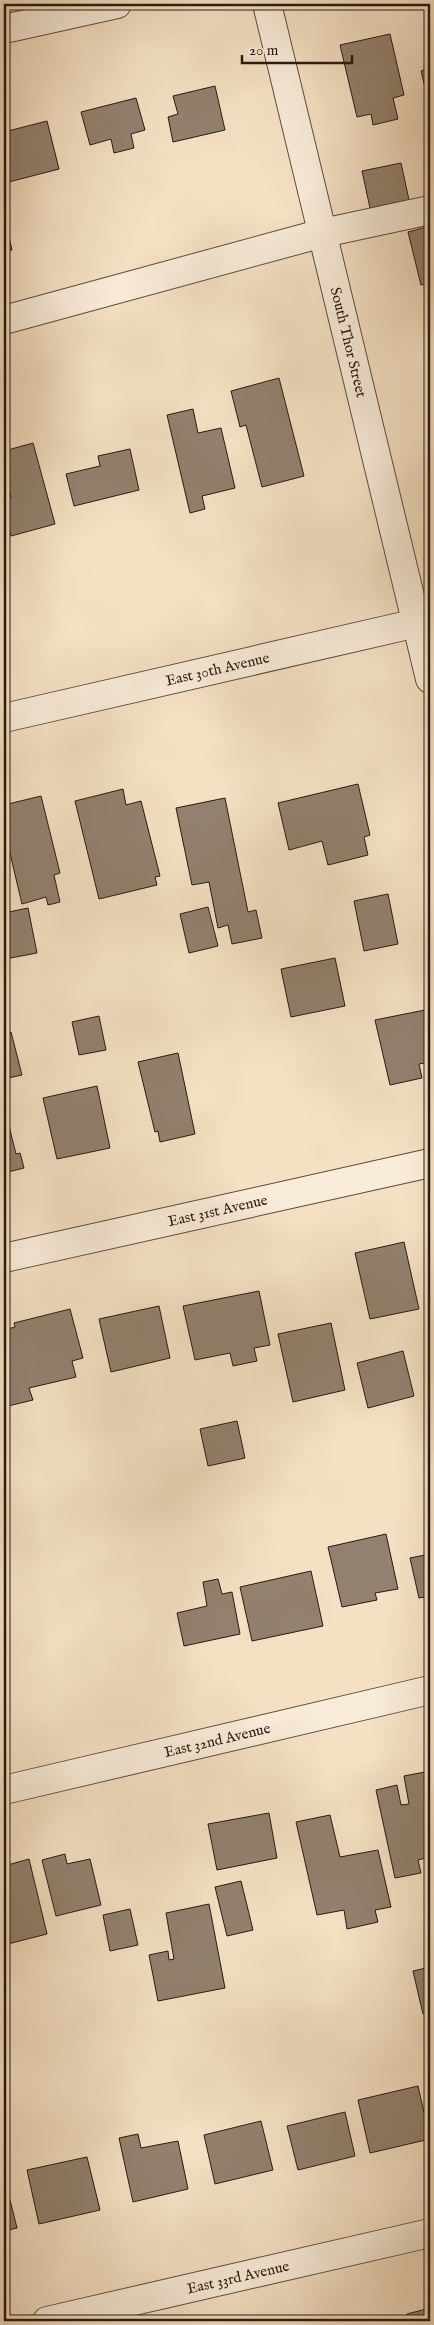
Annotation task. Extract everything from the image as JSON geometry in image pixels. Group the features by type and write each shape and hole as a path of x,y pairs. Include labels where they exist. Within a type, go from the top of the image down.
{"street":[{"path":"4,29 117,4"},
{"name":"South Thor Street","path":"267,4 323,233 423,621 430,679"},
{"path":"4,320 323,233 430,210"},
{"name":"East 30th Avenue","path":"4,718 423,621"},
{"name":"East 31st Avenue","path":"4,1258 430,1163"},
{"name":"East 32nd Avenue","path":"4,1790 430,1690"},
{"name":"East 33rd Avenue","path":"47,2321 430,2233"}],"building":[{"path":"390,34 404,95 393,98 398,119 373,125 371,114 357,117 340,45"},
{"path":"430,63 429,104 421,71 426,69 424,65"},
{"path":"215,86 225,130 173,142 168,117 178,114 173,96"},
{"path":"136,98 145,130 131,134 134,148 114,153 111,139 90,145 81,112"},
{"path":"47,121 59,169 5,183 4,132"},
{"path":"401,163 409,200 370,208 362,171"},
{"path":"430,226 430,283 421,285 408,232"},
{"path":"4,229 7,229 12,250 4,252"},
{"path":"279,378 304,476 262,487 246,425 240,427 231,391"},
{"path":"193,409 198,433 221,428 235,488 202,496 205,509 190,513 167,415"},
{"path":"33,443 55,524 11,536 4,510 4,499 11,497 4,471 4,451"},
{"path":"130,449 139,490 74,506 66,474 100,466 98,456"},
{"path":"358,784 370,835 364,837 368,855 328,865 322,841 289,850 278,803"},
{"path":"123,789 126,805 141,801 160,876 155,877 157,885 99,899 75,801"},
{"path":"41,796 60,873 54,875 60,902 48,905 46,897 22,904 4,828 4,805"},
{"path":"225,798 248,912 256,910 262,938 232,944 228,925 218,928 209,882 192,885 176,808"},
{"path":"388,894 398,944 364,951 354,901"},
{"path":"208,907 218,946 189,953 180,914"},
{"path":"28,908 37,953 5,959 4,913"},
{"path":"335,958 345,1006 291,1017 281,969"},
{"path":"430,1009 430,1062 419,1064 422,1078 390,1085 375,1020"},
{"path":"99,1016 106,1050 79,1055 72,1022"},
{"path":"11,1032 22,1075 4,1079 4,1033"},
{"path":"178,1053 195,1134 160,1142 158,1131 155,1132 138,1062"},
{"path":"97,1086 110,1148 57,1159 43,1098"},
{"path":"4,1106 16,1154 20,1153 24,1168 4,1173"},
{"path":"404,1242 419,1309 370,1319 355,1253"},
{"path":"259,1291 270,1345 254,1348 257,1361 233,1366 230,1353 195,1360 183,1306"},
{"path":"159,1306 170,1358 111,1372 99,1319"},
{"path":"70,1309 83,1358 72,1361 76,1377 29,1388 33,1400 4,1407 4,1330 15,1327 14,1323"},
{"path":"331,1323 345,1390 293,1402 278,1334"},
{"path":"403,1351 414,1396 368,1408 357,1363"},
{"path":"237,1421 245,1458 208,1466 200,1429"},
{"path":"386,1534 398,1589 375,1593 377,1600 342,1607 328,1547"},
{"path":"430,1554 430,1596 419,1598 410,1558"},
{"path":"311,1571 323,1626 252,1641 240,1587"},
{"path":"218,1579 222,1594 232,1592 240,1634 184,1646 177,1613 207,1606 203,1582"},
{"path":"430,1771 430,1857 418,1860 421,1873 395,1878 376,1790 397,1785 401,1805 409,1804 404,1776"},
{"path":"269,1813 277,1858 217,1870 208,1824"},
{"path":"330,1815 340,1857 378,1850 391,1907 375,1910 378,1922 347,1929 344,1910 317,1915 296,1822"},
{"path":"65,1854 67,1864 90,1859 101,1905 56,1916 42,1860"},
{"path":"29,1859 47,1934 4,1945 4,1866"},
{"path":"241,1881 253,1930 227,1936 215,1887"},
{"path":"209,1904 225,1988 158,2001 149,1955 168,1951 169,1960 174,1959 166,1913"},
{"path":"130,1909 138,1945 110,1951 103,1915"},
{"path":"430,1967 430,2012 423,2014 413,1971"},
{"path":"418,2086 430,2139 370,2153 358,2100"},
{"path":"345,2112 355,2156 298,2170 287,2126"},
{"path":"261,2121 273,2170 215,2184 204,2135"},
{"path":"138,2134 141,2148 178,2141 188,2189 133,2202 119,2138"},
{"path":"87,2157 100,2210 39,2224 27,2170"},
{"path":"4,2176 17,2228 4,2231"},
{"path":"430,2308 430,2321 408,2321 407,2314"}]}
